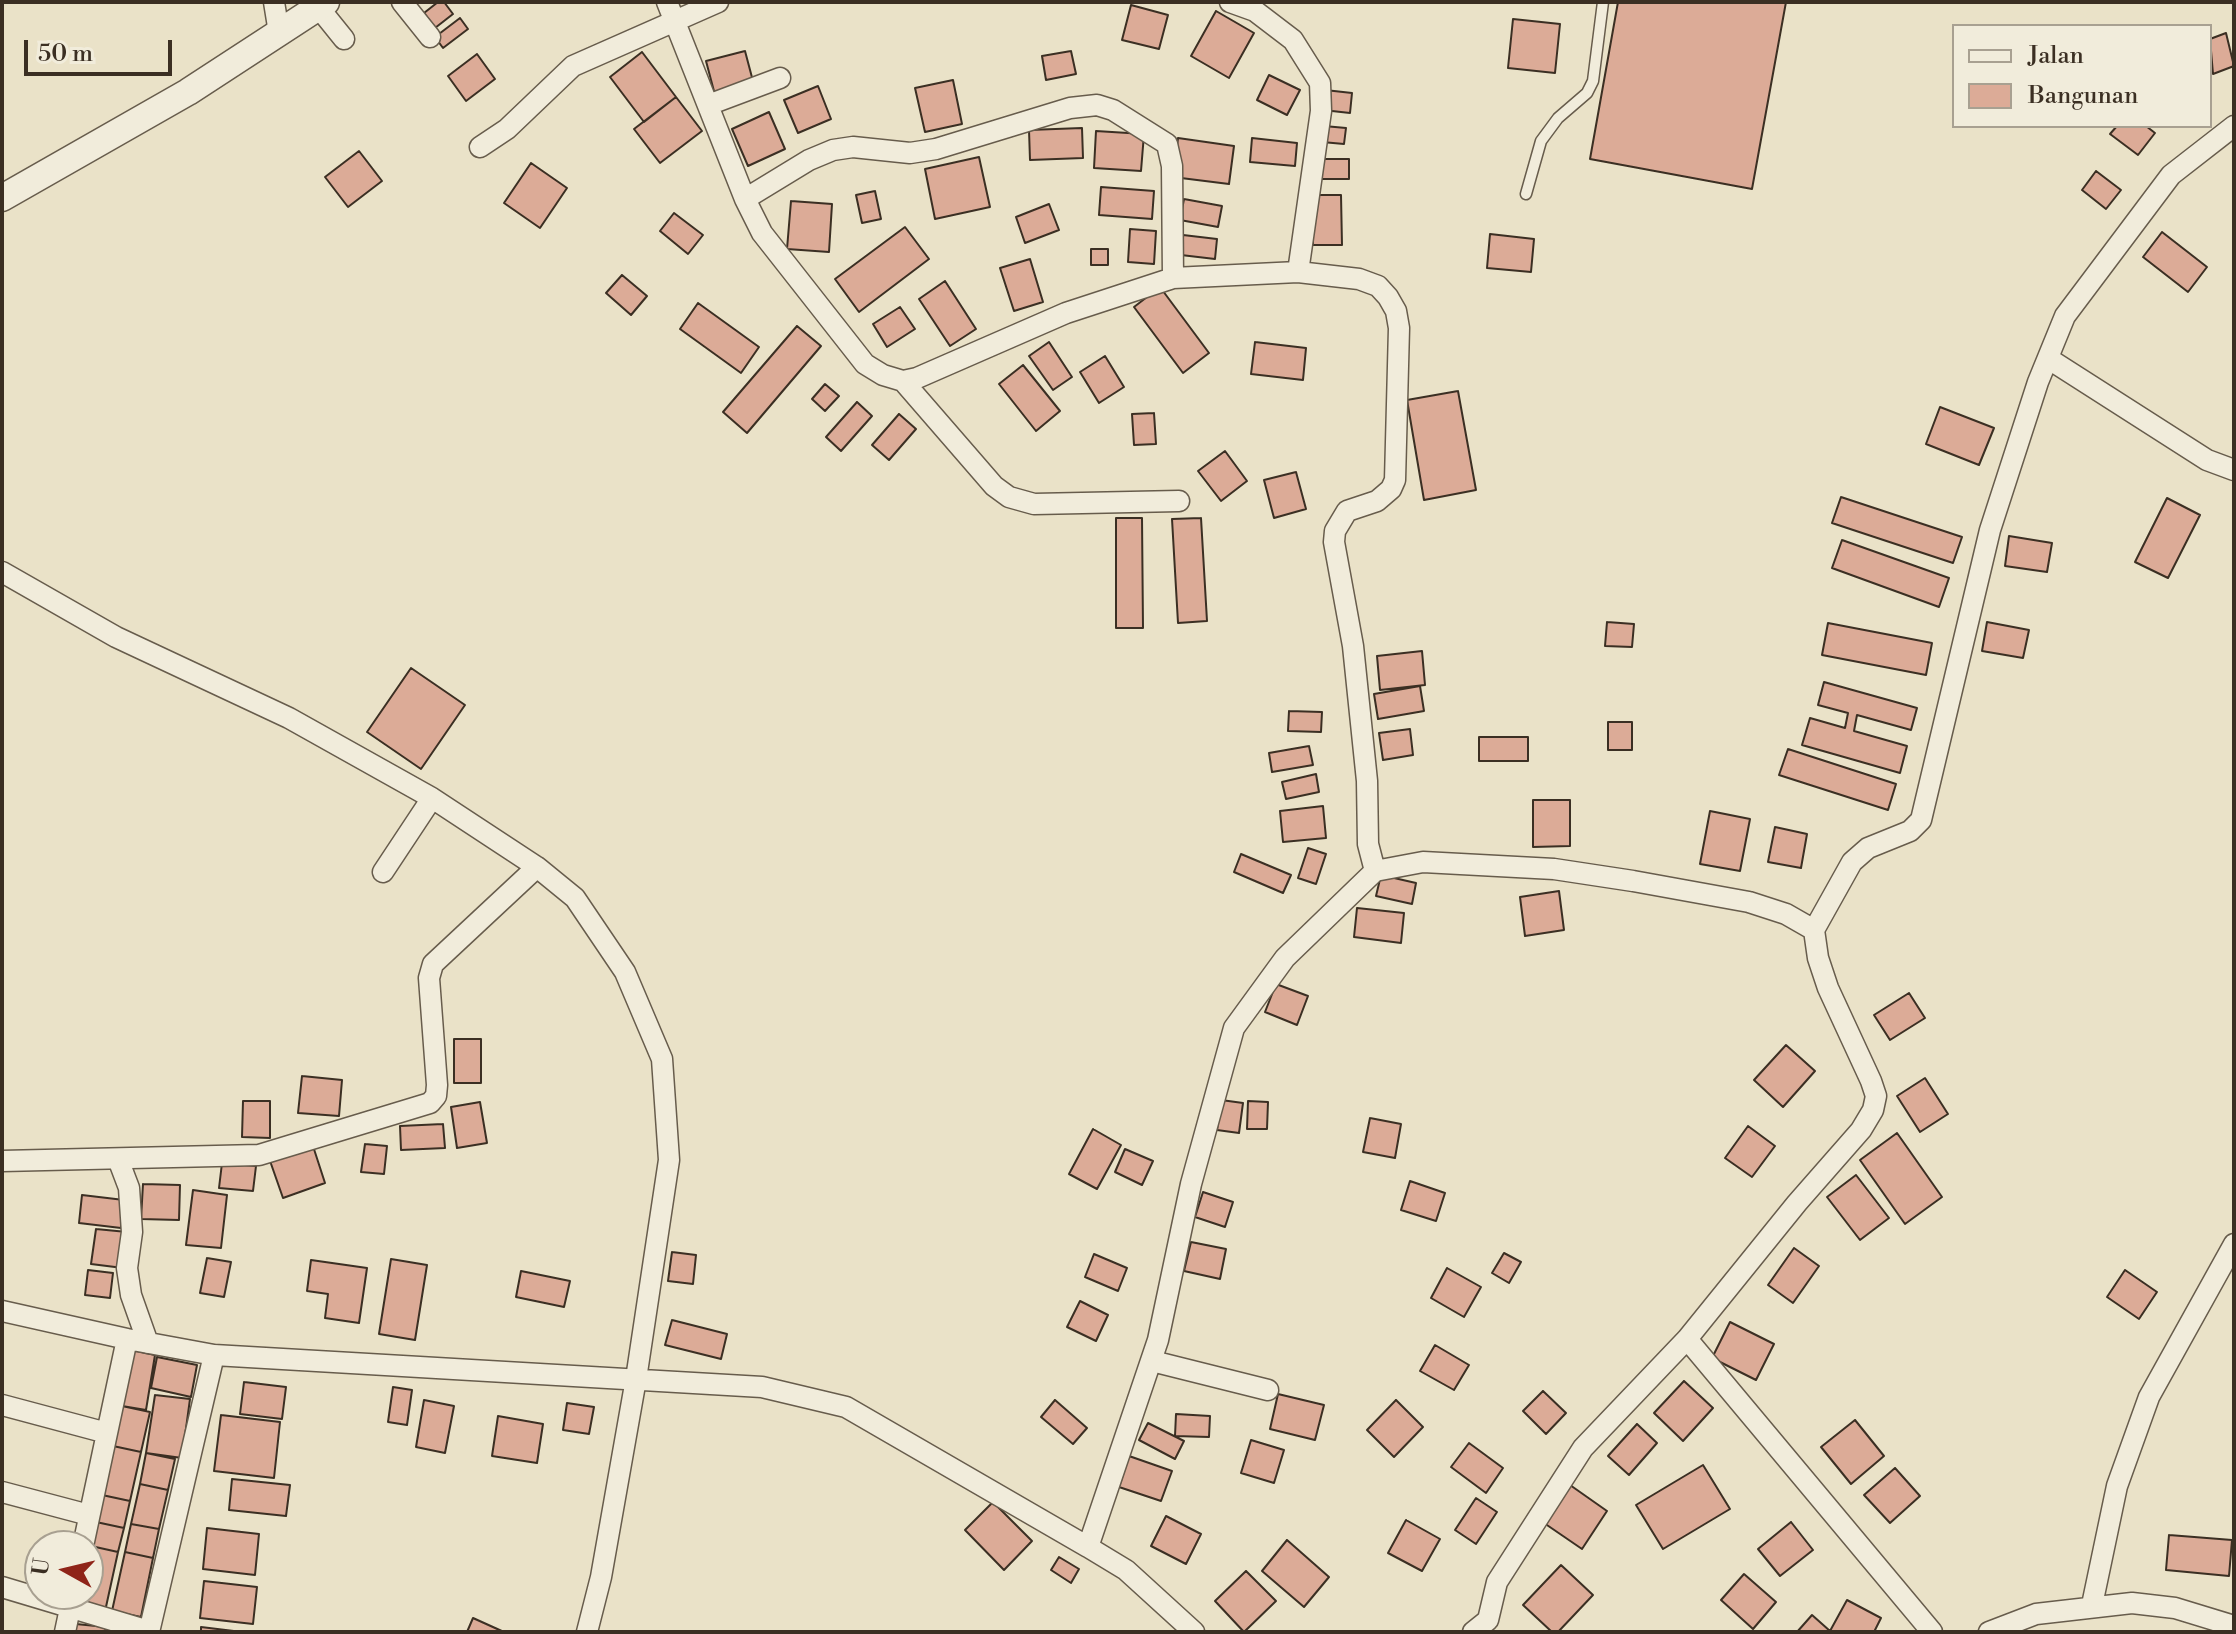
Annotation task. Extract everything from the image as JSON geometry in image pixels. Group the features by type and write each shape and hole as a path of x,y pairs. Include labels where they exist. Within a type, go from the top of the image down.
{"street":[{"path":"274,2 279,33"},
{"path":"402,2 430,37"},
{"path":"480,147 507,129 573,66 671,11 718,2"},
{"path":"1230,2 1255,11 1293,40 1320,83 1321,111 1298,272"},
{"path":"2,198 188,92 322,5 344,39"},
{"path":"671,11 745,199 762,233 865,364 903,381 994,486 1009,497 1034,504 1179,501"},
{"path":"708,105 780,78"},
{"path":"745,199 809,160 833,150 853,147 910,153 936,149 1070,108 1097,105 1113,110 1167,144 1172,166 1173,278"},
{"path":"1473,1632 1488,1620 1497,1582 1583,1448 1687,1339 1797,1203 1861,1130 1873,1110 1876,1096 1828,988 1818,958 1814,930 1852,862 1868,848 1910,831 1921,820 1990,530 2030,405 2065,316 2171,175 2234,126"},
{"path":"903,381 1066,313 1173,278 1298,272 1359,279 1378,286 1396,311 1399,328 1395,480 1391,489 1377,501 1347,511 1335,531 1334,542 1353,646 1367,781 1368,844 1375,871"},
{"path":"2049,359 2207,460 2234,470"},
{"path":"2,572 116,637 289,718 432,798 537,867 575,898 625,972 662,1059 669,1160 636,1379 601,1577 587,1632"},
{"path":"383,872 432,798"},
{"path":"1088,1547 1152,1361 1172,1286 1191,1184 1234,1028 1285,958 1375,871 1423,862 1554,869 1749,902 1786,914 1814,930"},
{"path":"2,1161 259,1155 430,1103 436,1096 437,1085 429,978 433,964 537,867"},
{"path":"86,1530 107,1433 138,1341 127,1268 132,1232 129,1188 118,1159"},
{"path":"2092,1605 2117,1486 2149,1397 2234,1244"},
{"path":"2,1311 214,1355 762,1387 846,1407 1126,1570 1194,1632"},
{"path":"1687,1339 1932,1632"},
{"path":"92,1610 149,1632 214,1355"},
{"path":"1152,1361 1268,1390"},
{"path":"2,1405 107,1433"},
{"path":"2,1492 89,1515"},
{"path":"2,1587 24,1592"},
{"path":"1989,1632 2036,1614 2092,1605 2132,1603 2175,1608 2234,1626"},
{"path":"65,1632 69,1610"}],"lane":[{"path":"1526,194 1541,141 1558,118 1587,93 1593,81 1603,2"}],"building":[{"path":"438,2 444,2 453,14 435,28 424,13"},
{"path":"1618,2 1786,2 1752,189 1590,159"},
{"path":"1131,5 1168,15 1159,49 1122,40"},
{"path":"1216,11 1254,33 1229,78 1191,56"},
{"path":"460,18 468,29 443,48 435,37"},
{"path":"1513,19 1560,24 1555,73 1508,68"},
{"path":"2226,33 2234,66 2213,74 2212,62 2212,38"},
{"path":"745,51 754,85 715,95 706,61"},
{"path":"1071,51 1076,74 1046,80 1042,56"},
{"path":"642,52 676,97 644,122 610,77"},
{"path":"477,54 495,79 466,101 448,76"},
{"path":"1269,75 1300,90 1287,115 1257,100"},
{"path":"953,80 962,124 925,132 915,88"},
{"path":"818,86 831,119 798,133 784,100"},
{"path":"1325,90 1352,93 1350,113 1323,110"},
{"path":"676,97 702,131 660,163 634,129"},
{"path":"769,112 785,149 748,166 732,129"},
{"path":"1324,126 1346,128 1344,144 1322,142"},
{"path":"1082,128 1083,158 1030,160 1029,130"},
{"path":"2115,128 2149,128 2155,133 2138,155 2110,134"},
{"path":"1096,131 1144,134 1141,171 1094,168"},
{"path":"1178,138 1234,146 1229,184 1173,177"},
{"path":"1252,138 1297,143 1295,166 1250,162"},
{"path":"359,151 382,181 348,207 325,177"},
{"path":"979,157 990,207 935,219 925,169"},
{"path":"1318,159 1349,159 1349,179 1318,179"},
{"path":"531,163 567,188 540,228 504,203"},
{"path":"2096,171 2121,190 2106,209 2082,190"},
{"path":"1101,187 1154,191 1152,219 1099,215"},
{"path":"875,191 881,219 862,223 856,195"},
{"path":"1312,195 1341,195 1342,245 1313,245"},
{"path":"1184,199 1222,206 1218,227 1180,220"},
{"path":"791,201 832,204 829,252 787,249"},
{"path":"1049,204 1059,230 1025,243 1016,217"},
{"path":"674,213 703,235 688,254 660,231"},
{"path":"905,227 929,259 859,312 835,279"},
{"path":"1130,229 1156,231 1154,264 1128,262"},
{"path":"2162,232 2207,267 2188,292 2143,257"},
{"path":"1490,234 1534,239 1531,272 1487,268"},
{"path":"1183,235 1217,239 1215,259 1181,255"},
{"path":"1091,249 1108,249 1108,265 1091,265"},
{"path":"1030,259 1043,302 1014,311 1000,268"},
{"path":"622,275 647,296 631,315 606,293"},
{"path":"945,281 976,329 950,346 919,299"},
{"path":"1160,287 1209,353 1183,373 1134,307"},
{"path":"698,303 759,347 741,373 680,329"},
{"path":"900,307 915,329 887,347 873,324"},
{"path":"797,326 821,346 747,433 723,412"},
{"path":"1049,342 1072,377 1053,390 1029,356"},
{"path":"1255,342 1306,348 1303,380 1251,374"},
{"path":"1105,356 1124,387 1099,403 1080,372"},
{"path":"1023,365 1060,411 1036,431 999,384"},
{"path":"825,384 839,396 825,411 812,399"},
{"path":"1458,391 1476,490 1424,500 1407,400"},
{"path":"857,402 872,416 841,451 826,437"},
{"path":"1940,407 1994,428 1979,465 1926,444"},
{"path":"1154,413 1156,444 1134,445 1132,414"},
{"path":"899,414 916,429 889,460 872,445"},
{"path":"1225,451 1247,481 1221,501 1198,471"},
{"path":"1296,472 1306,509 1274,518 1264,480"},
{"path":"1841,497 1962,537 1953,563 1832,523"},
{"path":"2167,498 2200,515 2168,578 2135,562"},
{"path":"1116,518 1142,518 1143,628 1116,628"},
{"path":"1201,518 1207,621 1178,623 1172,519"},
{"path":"2009,536 2052,543 2047,572 2005,566"},
{"path":"1842,540 1949,578 1939,607 1832,568"},
{"path":"1607,622 1634,624 1632,647 1605,646"},
{"path":"1987,622 2029,630 2023,658 1982,651"},
{"path":"1828,623 1932,643 1926,675 1822,655"},
{"path":"1422,651 1425,685 1380,690 1377,656"},
{"path":"411,668 465,705 421,769 367,732"},
{"path":"1824,682 1917,708 1911,730 1857,715 1854,731 1907,746 1900,773 1802,745 1810,718 1845,728 1848,713 1818,705"},
{"path":"1420,686 1424,711 1378,719 1374,694"},
{"path":"1289,711 1322,712 1321,732 1288,731"},
{"path":"1608,722 1632,722 1632,750 1608,750"},
{"path":"1410,729 1413,755 1383,760 1379,733"},
{"path":"1479,737 1528,737 1528,761 1479,761"},
{"path":"1309,746 1313,765 1272,772 1269,753"},
{"path":"1788,749 1896,784 1888,810 1779,775"},
{"path":"1316,774 1319,792 1286,799 1282,782"},
{"path":"1533,800 1570,800 1570,846 1533,847"},
{"path":"1323,806 1326,838 1283,842 1280,811"},
{"path":"1710,811 1750,819 1740,871 1700,864"},
{"path":"1775,827 1807,834 1801,868 1768,862"},
{"path":"1308,848 1326,854 1316,884 1298,878"},
{"path":"1241,854 1291,875 1283,893 1234,872"},
{"path":"1381,875 1416,883 1412,904 1376,896"},
{"path":"1559,891 1564,930 1525,936 1520,897"},
{"path":"1357,908 1404,913 1401,943 1354,937"},
{"path":"1276,984 1308,996 1297,1025 1265,1012"},
{"path":"1909,993 1925,1018 1890,1040 1874,1015"},
{"path":"454,1039 481,1039 481,1083 454,1083"},
{"path":"1786,1045 1815,1071 1783,1107 1754,1080"},
{"path":"302,1076 342,1080 339,1116 298,1113"},
{"path":"1925,1078 1948,1114 1920,1132 1897,1096"},
{"path":"1221,1100 1243,1103 1239,1133 1217,1130"},
{"path":"243,1101 270,1101 270,1138 242,1137"},
{"path":"1248,1101 1268,1102 1267,1129 1247,1129"},
{"path":"480,1102 487,1143 457,1148 451,1107"},
{"path":"1370,1118 1401,1124 1395,1158 1363,1152"},
{"path":"443,1124 445,1148 401,1150 400,1126"},
{"path":"1748,1126 1775,1146 1752,1177 1725,1158"},
{"path":"1093,1129 1121,1145 1097,1189 1069,1174"},
{"path":"1897,1133 1942,1197 1905,1224 1860,1160"},
{"path":"312,1143 325,1183 283,1198 269,1158"},
{"path":"365,1144 387,1146 384,1174 361,1172"},
{"path":"1125,1149 1153,1161 1142,1185 1115,1172"},
{"path":"222,1163 256,1166 253,1191 219,1188"},
{"path":"1856,1175 1889,1218 1860,1240 1827,1197"},
{"path":"1410,1181 1445,1193 1436,1221 1401,1210"},
{"path":"143,1184 180,1185 179,1220 141,1219"},
{"path":"193,1190 227,1195 221,1248 186,1245"},
{"path":"1203,1192 1233,1202 1225,1227 1195,1217"},
{"path":"82,1195 124,1200 121,1228 79,1223"},
{"path":"96,1229 127,1232 123,1268 91,1264"},
{"path":"1191,1242 1226,1249 1220,1279 1184,1271"},
{"path":"1794,1248 1819,1266 1793,1303 1768,1285"},
{"path":"672,1252 696,1255 693,1284 668,1281"},
{"path":"1504,1253 1521,1262 1509,1283 1492,1273"},
{"path":"1094,1254 1127,1268 1118,1291 1085,1277"},
{"path":"207,1258 231,1262 224,1297 200,1293"},
{"path":"391,1259 427,1265 415,1340 379,1334"},
{"path":"311,1260 367,1268 359,1323 325,1318 328,1294 307,1291"},
{"path":"1447,1268 1481,1287 1464,1317 1431,1298"},
{"path":"88,1270 113,1273 110,1298 85,1295"},
{"path":"2125,1270 2157,1292 2139,1319 2107,1297"},
{"path":"521,1271 570,1281 564,1307 516,1297"},
{"path":"1080,1301 1108,1315 1096,1341 1067,1327"},
{"path":"672,1320 727,1334 721,1359 665,1345"},
{"path":"1730,1322 1774,1344 1756,1380 1712,1358"},
{"path":"1435,1345 1469,1365 1454,1390 1420,1371"},
{"path":"132,1350 155,1355 146,1410 122,1406"},
{"path":"157,1357 197,1365 191,1397 151,1388"},
{"path":"1684,1381 1713,1408 1683,1441 1654,1413"},
{"path":"244,1382 286,1387 282,1419 240,1414"},
{"path":"393,1387 412,1390 407,1425 388,1422"},
{"path":"1543,1391 1566,1413 1546,1434 1523,1411"},
{"path":"1278,1394 1324,1405 1315,1440 1270,1429"},
{"path":"155,1395 190,1399 182,1458 146,1453"},
{"path":"424,1400 454,1406 445,1453 416,1447"},
{"path":"1055,1400 1087,1428 1073,1444 1041,1417"},
{"path":"1396,1400 1423,1427 1394,1457 1367,1430"},
{"path":"567,1403 594,1407 589,1434 563,1430"},
{"path":"122,1406 150,1412 141,1452 113,1446"},
{"path":"1176,1414 1210,1416 1209,1437 1175,1436"},
{"path":"221,1415 280,1422 274,1478 214,1471"},
{"path":"498,1416 543,1424 537,1463 492,1456"},
{"path":"1855,1420 1884,1456 1851,1484 1821,1447"},
{"path":"1148,1423 1184,1441 1175,1459 1139,1440"},
{"path":"1637,1424 1657,1443 1629,1475 1608,1456"},
{"path":"1251,1440 1284,1450 1274,1483 1241,1473"},
{"path":"1469,1443 1503,1468 1486,1493 1451,1467"},
{"path":"113,1446 141,1452 130,1501 102,1495"},
{"path":"146,1453 175,1459 168,1490 140,1484"},
{"path":"1129,1456 1172,1471 1161,1501 1119,1487"},
{"path":"1703,1465 1730,1509 1663,1549 1636,1505"},
{"path":"1895,1468 1920,1496 1890,1523 1864,1495"},
{"path":"232,1479 290,1485 286,1516 229,1510"},
{"path":"140,1484 168,1490 159,1529 131,1524"},
{"path":"1570,1485 1607,1511 1582,1549 1544,1523"},
{"path":"102,1495 130,1501 124,1528 96,1522"},
{"path":"1476,1498 1497,1512 1476,1544 1455,1530"},
{"path":"993,1502 1032,1541 1004,1570 965,1530"},
{"path":"1166,1516 1201,1534 1186,1564 1151,1546"},
{"path":"1406,1520 1440,1539 1422,1571 1388,1553"},
{"path":"96,1522 124,1528 118,1552 104,1549 104,1530 94,1530"},
{"path":"1791,1522 1813,1550 1780,1576 1758,1549"},
{"path":"131,1524 159,1529 153,1558 125,1552"},
{"path":"207,1528 259,1534 255,1575 203,1569"},
{"path":"2169,1535 2232,1540 2229,1576 2166,1570"},
{"path":"1287,1540 1329,1577 1304,1607 1262,1571"},
{"path":"104,1549 118,1552 104,1616 77,1610 104,1610"},
{"path":"125,1552 153,1558 141,1617 112,1611"},
{"path":"1059,1557 1079,1569 1071,1583 1051,1570"},
{"path":"1561,1565 1593,1595 1558,1632 1552,1632 1523,1605"},
{"path":"1246,1571 1276,1601 1244,1632 1215,1601"},
{"path":"1744,1574 1776,1602 1753,1629 1721,1600"},
{"path":"204,1581 257,1587 253,1624 200,1618"},
{"path":"1847,1600 1881,1618 1874,1632 1830,1631"},
{"path":"1812,1615 1830,1631 1797,1632"},
{"path":"473,1618 504,1632 467,1632"},
{"path":"76,1624 106,1627 105,1632 75,1632"},
{"path":"201,1627 242,1632 201,1632"}]}
